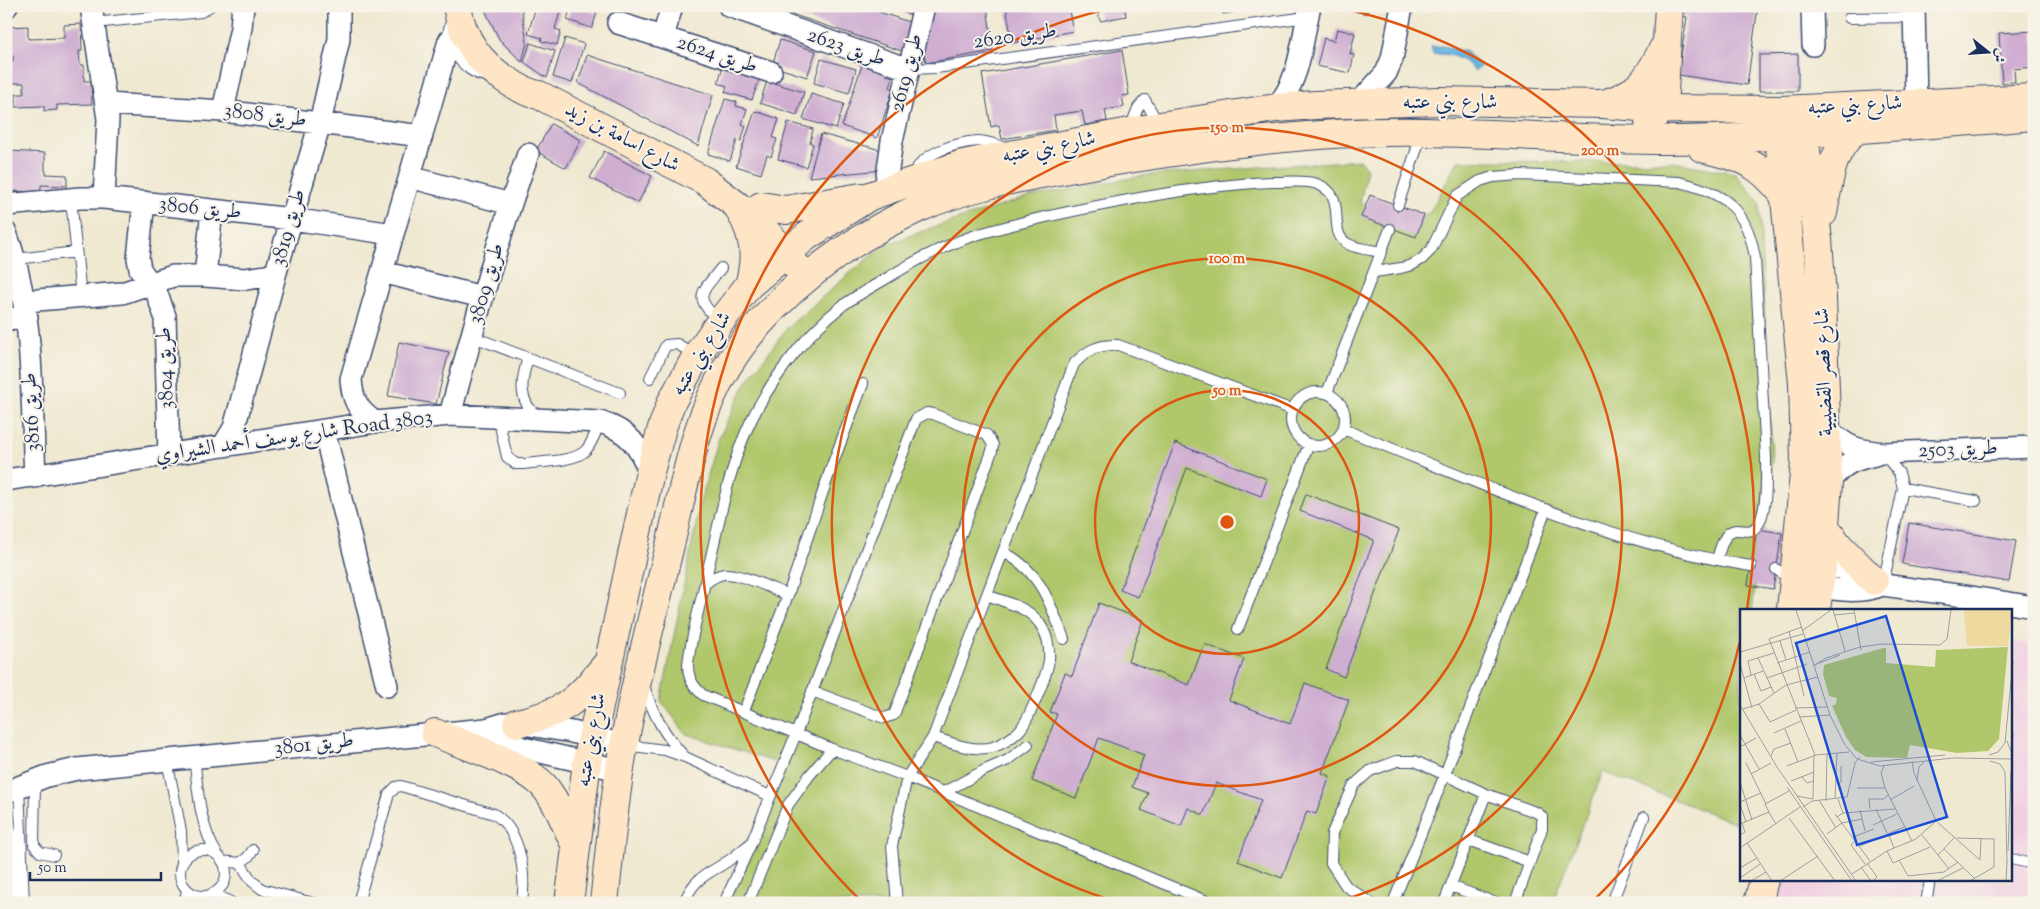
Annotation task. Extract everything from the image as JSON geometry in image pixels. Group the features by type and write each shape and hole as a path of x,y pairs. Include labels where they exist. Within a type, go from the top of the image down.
{"main road":[{"path":"1537,136 1560,124 1648,121 1663,109 1669,6"},
{"name":"شارع اسامة بن زيد","path":"462,9 498,58 502,70 534,85 540,95 748,205 756,220 791,249 797,268 809,276"},
{"path":"1603,104 1625,96 1642,84 1666,43"},
{"name":"شارع بني عتبه","path":"604,903 622,757 641,664 694,446 714,389 728,364 745,341 778,304 828,261 863,238 919,208 962,192 1046,173 1257,140 1345,134 1422,132 1669,140 1916,103 2034,98"},
{"name":"شارع بني عتبه","path":"569,903 589,749 650,472 671,403 697,356 720,322 749,285 791,249 878,193 963,164 1018,155 1166,125 1276,108 1316,105 1428,101 1603,104 1788,121 1856,130 2034,116"},
{"path":"1422,132 1428,101"},
{"name":"شارع قصر القضيبية","path":"1788,121 1784,195 1798,317 1803,384 1805,463 1800,578"},
{"name":"شارع قصر القضيبية","path":"1788,121 1818,239 1822,297 1828,484 1825,528 1800,578 1791,609"},
{"path":"1818,239 1834,159 1846,138 1856,130"},
{"path":"1669,140 1742,158 1768,176 1784,195"},
{"path":"749,285 753,271 754,245 750,230 748,205 786,210 878,193"},
{"path":"1825,528 1840,547 1879,583"},
{"path":"517,723 542,718 570,704 607,664"},
{"path":"435,733 522,770 542,785 557,806 576,846"},
{"path":"1758,903 1763,882"}],"street":[{"path":"223,111 241,28 243,6"},
{"name":"طريق 3819","path":"223,446 234,428 276,272 320,123 339,39 339,6"},
{"name":"طريق 2624","path":"663,37 672,6"},
{"name":"طريق 2623","path":"728,6 908,69"},
{"name":"طريق 2619","path":"878,193 924,6"},
{"path":"1357,105 1386,73 1392,59 1402,6"},
{"path":"1812,6 1813,45"},
{"path":"1914,11 1916,103"},
{"path":"1276,108 1285,97 1295,75 1308,12"},
{"path":"92,14 107,104 108,132 104,198"},
{"name":"طريق 2624","path":"618,23 771,72"},
{"path":"375,422 364,414 356,404 352,392 351,379 449,41"},
{"path":"1295,75 1316,105"},
{"name":"طريق 3808","path":"107,104 223,111 422,136"},
{"name":"طريق 2619","path":"892,141 895,159 911,181"},
{"name":"طريق 3809","path":"450,415 510,204 528,154"},
{"path":"410,177 510,204"},
{"name":"طريق 3806","path":"6,205 104,198 292,218 393,234"},
{"name":"طريق 3804","path":"144,202 138,258 140,269 162,304 164,316 168,455"},
{"path":"205,276 212,210"},
{"name":"طريق 3816","path":"6,233 16,259 26,309 35,477"},
{"path":"6,319 26,309 81,296 122,293 172,276 251,279 276,272"},
{"path":"382,272 482,298"},
{"name":"شارع يوسف أحمد الشيراوي Road 3803","path":"6,480 35,477 375,422 450,415 600,422 614,426 626,434 642,454 650,472"},
{"name":"طريق 2503","path":"1827,429 1841,441 1858,451 1883,453 2034,447"},
{"path":"324,430 387,686"},
{"name":"طريق 2503","path":"1828,484 1846,464 1856,459 1883,453"},
{"path":"1800,578 1839,568 1879,583 1963,603 2034,607"},
{"name":"طريق 3801","path":"20,787 47,776 77,769 194,756 486,729 506,723 517,723 589,749"},
{"path":"486,729 506,742 523,748 589,749 622,757"}],"lane":[{"path":"92,14 201,12 210,6"},
{"path":"462,9 451,22 448,32 449,41 466,66 476,73 484,76 502,70"},
{"path":"1849,18 1914,11"},
{"name":"طريق 2620","path":"908,69 936,68 1308,12"},
{"path":"1398,206 1422,132"},
{"path":"1375,272 1412,265 1422,259 1433,245 1457,196 1480,181 1493,177 1520,175 1679,182 1698,187 1732,205 1744,220 1752,238 1755,258 1758,286 1766,485 1761,520 1757,527 1750,531 1734,529 1727,533 1721,544 1717,560"},
{"path":"1211,903 944,792 832,749 703,695 688,676 689,652 720,517 744,438 762,401 785,367 811,335 842,306 909,264 940,249 974,236 1010,226 1166,193 1248,183 1300,181 1314,183 1325,188 1333,196 1337,207 1338,234 1347,244 1382,252"},
{"path":"72,199 81,296"},
{"path":"1327,394 1375,272 1390,228"},
{"path":"16,259 76,252"},
{"path":"720,322 706,308 702,299 704,290 721,268"},
{"path":"471,336 620,392"},
{"path":"650,378 666,344 677,344 697,356"},
{"path":"897,903 892,846 907,777 933,737 1068,375 1082,354 1093,348 1105,345 1118,345 1293,410"},
{"path":"528,358 522,377 523,396 527,405 541,419"},
{"path":"744,711 788,595 821,495 863,384"},
{"path":"1311,393 1327,394 1340,404 1345,420 1343,429 1333,442 1325,445 1309,444 1296,434 1291,418 1293,410 1303,397 1311,393"},
{"path":"724,903 751,844 796,734 812,691 916,419 927,413 933,414 986,435 993,445 992,451 894,714 884,718 812,691"},
{"path":"498,417 507,456 516,464 570,458 581,454 590,444 600,422"},
{"path":"1343,429 1546,509 1631,538 1717,560 1751,566"},
{"path":"1238,629 1309,444"},
{"path":"1879,583 1903,488 1899,473 1883,453"},
{"path":"1903,488 1976,501"},
{"path":"1393,903 1445,774 1546,509"},
{"path":"1003,552 1027,567 1037,579 1064,639"},
{"path":"706,583 720,575 736,576 788,595"},
{"path":"933,737 974,748 1003,743 1019,731 1047,671 1049,647 1040,623 1030,613 987,595"},
{"path":"641,664 644,685 650,705 670,742 685,757"},
{"path":"944,792 1008,760 1028,745"},
{"path":"748,903 788,805 832,749"},
{"path":"622,757 665,750 685,757 770,796"},
{"path":"167,760 181,831 182,863 180,877 187,890 201,899 213,893 225,879 224,866 210,843 201,815 194,756"},
{"path":"1371,903 1346,886 1331,862 1332,833 1354,785 1370,771 1397,761 1414,761 1486,794 1538,812 1542,817 1542,829 1515,903"},
{"path":"358,903 389,794 396,787 401,786 494,814 501,818 507,824 515,839 523,880 522,903"},
{"path":"20,787 34,845 40,852 54,855"},
{"path":"14,903 19,882 20,787"},
{"path":"1444,903 1486,794"},
{"path":"6,807 24,903"},
{"path":"1612,903 1644,817"},
{"path":"1469,840 1530,862"},
{"path":"684,903 690,888 699,877 731,859 751,844"},
{"path":"182,863 187,856 202,850 210,851 220,858 240,863 252,881 262,889 313,903"},
{"path":"240,863 248,857 252,850"},
{"path":"2012,859 2034,864"},
{"path":"1926,903 1930,882"},
{"path":"1451,886 1496,903"},
{"path":"184,903 187,890"},
{"path":"213,893 232,903"}],"shaded area":[{"path":"2012,641 2034,644 2034,903 1775,903 1779,882 2012,882"}],"green space":[{"path":"1360,160 1367,169 1360,203 1420,225 1424,215 1430,212 1458,161 1673,162 1735,173 1759,202 1772,461 1752,609 1740,609 1740,817 1738,824 1603,772 1552,903 723,903 781,764 686,734 661,701 701,499 719,438 746,383 787,328 887,244 1029,197 1148,175"}],"water":[{"path":"1443,46 1466,52 1481,66 1474,71 1471,66 1456,57 1445,54 1433,54 1431,47"}],"building":[{"path":"485,6 521,6 527,43 522,62 499,39 485,10"},
{"path":"536,6 562,6 555,29 561,31 557,45 541,41 542,38 528,34"},
{"path":"571,6 597,13 592,28 567,20"},
{"path":"787,6 861,6 912,23 902,51 785,12"},
{"path":"885,6 917,6 913,16"},
{"path":"931,6 987,6 993,51 926,63 921,34"},
{"path":"1006,6 1068,6 1073,31 1012,43"},
{"path":"1097,6 1124,6 1126,16 1100,21"},
{"path":"1221,6 1263,6 1263,7 1223,14"},
{"path":"1337,6 1369,6 1366,14"},
{"path":"1682,6 1758,6 1747,85 1678,75 1687,17 1680,16"},
{"path":"81,24 82,51 79,51 80,65 84,65 84,81 91,81 92,104 57,105 57,110 44,111 44,106 16,107 16,94 24,94 24,83 10,83 9,61 13,61 13,56 9,56 8,27 28,26 28,39 64,38 64,25"},
{"path":"1337,29 1355,33 1350,54 1354,55 1350,73 1317,66 1324,38 1334,41"},
{"path":"2034,31 2034,67 2014,69 2015,82 2002,83 1999,33"},
{"path":"565,38 584,44 572,83 553,77"},
{"path":"780,40 816,51 807,77 772,66"},
{"path":"530,43 555,51 547,78 524,62"},
{"path":"1122,50 1129,95 1122,96 1124,107 1105,110 1107,121 1085,125 1082,111 1054,115 1056,130 1002,139 999,125 991,127 982,74"},
{"path":"1798,54 1798,91 1759,91 1759,55"},
{"path":"587,55 713,95 698,146 578,83"},
{"path":"821,59 856,69 849,93 814,83"},
{"path":"863,62 887,70 886,75 893,77 890,88 893,89 877,138 842,126"},
{"path":"723,66 761,74 752,100 725,92 727,86 718,83"},
{"path":"767,81 804,92 797,115 760,103"},
{"path":"811,94 844,104 836,129 803,119"},
{"path":"725,99 737,102 736,106 747,109 742,124 746,126 741,141 737,140 730,161 708,154"},
{"path":"755,111 779,119 773,138 777,139 771,157 767,155 761,174 736,166"},
{"path":"788,122 813,129 810,143 813,144 806,167 778,159"},
{"path":"551,124 581,140 566,168 536,151"},
{"path":"821,134 888,152 883,170 809,177"},
{"path":"8,151 45,153 46,174 67,175 67,186 41,185 41,192 6,191"},
{"path":"604,151 652,176 638,203 590,178"},
{"path":"1370,195 1424,215 1416,237 1361,217"},
{"path":"399,342 449,352 436,404 388,396"},
{"path":"1175,443 1267,479 1261,496 1187,468 1138,597 1120,590"},
{"path":"1306,494 1399,530 1344,677 1326,669 1374,540 1300,511"},
{"path":"1909,523 2016,541 2009,582 1902,564"},
{"path":"1757,529 1782,533 1773,589 1748,585"},
{"path":"1099,603 1143,620 1128,661 1189,685 1204,644 1244,659 1229,700 1290,724 1305,683 1349,700 1322,773 1330,776 1316,814 1307,811 1282,878 1238,861 1261,800 1216,783 1203,815 1188,808 1181,826 1141,810 1148,793 1132,787 1144,755 1099,738 1076,798 1032,781 1057,714 1050,712 1065,673 1072,676"}]}
